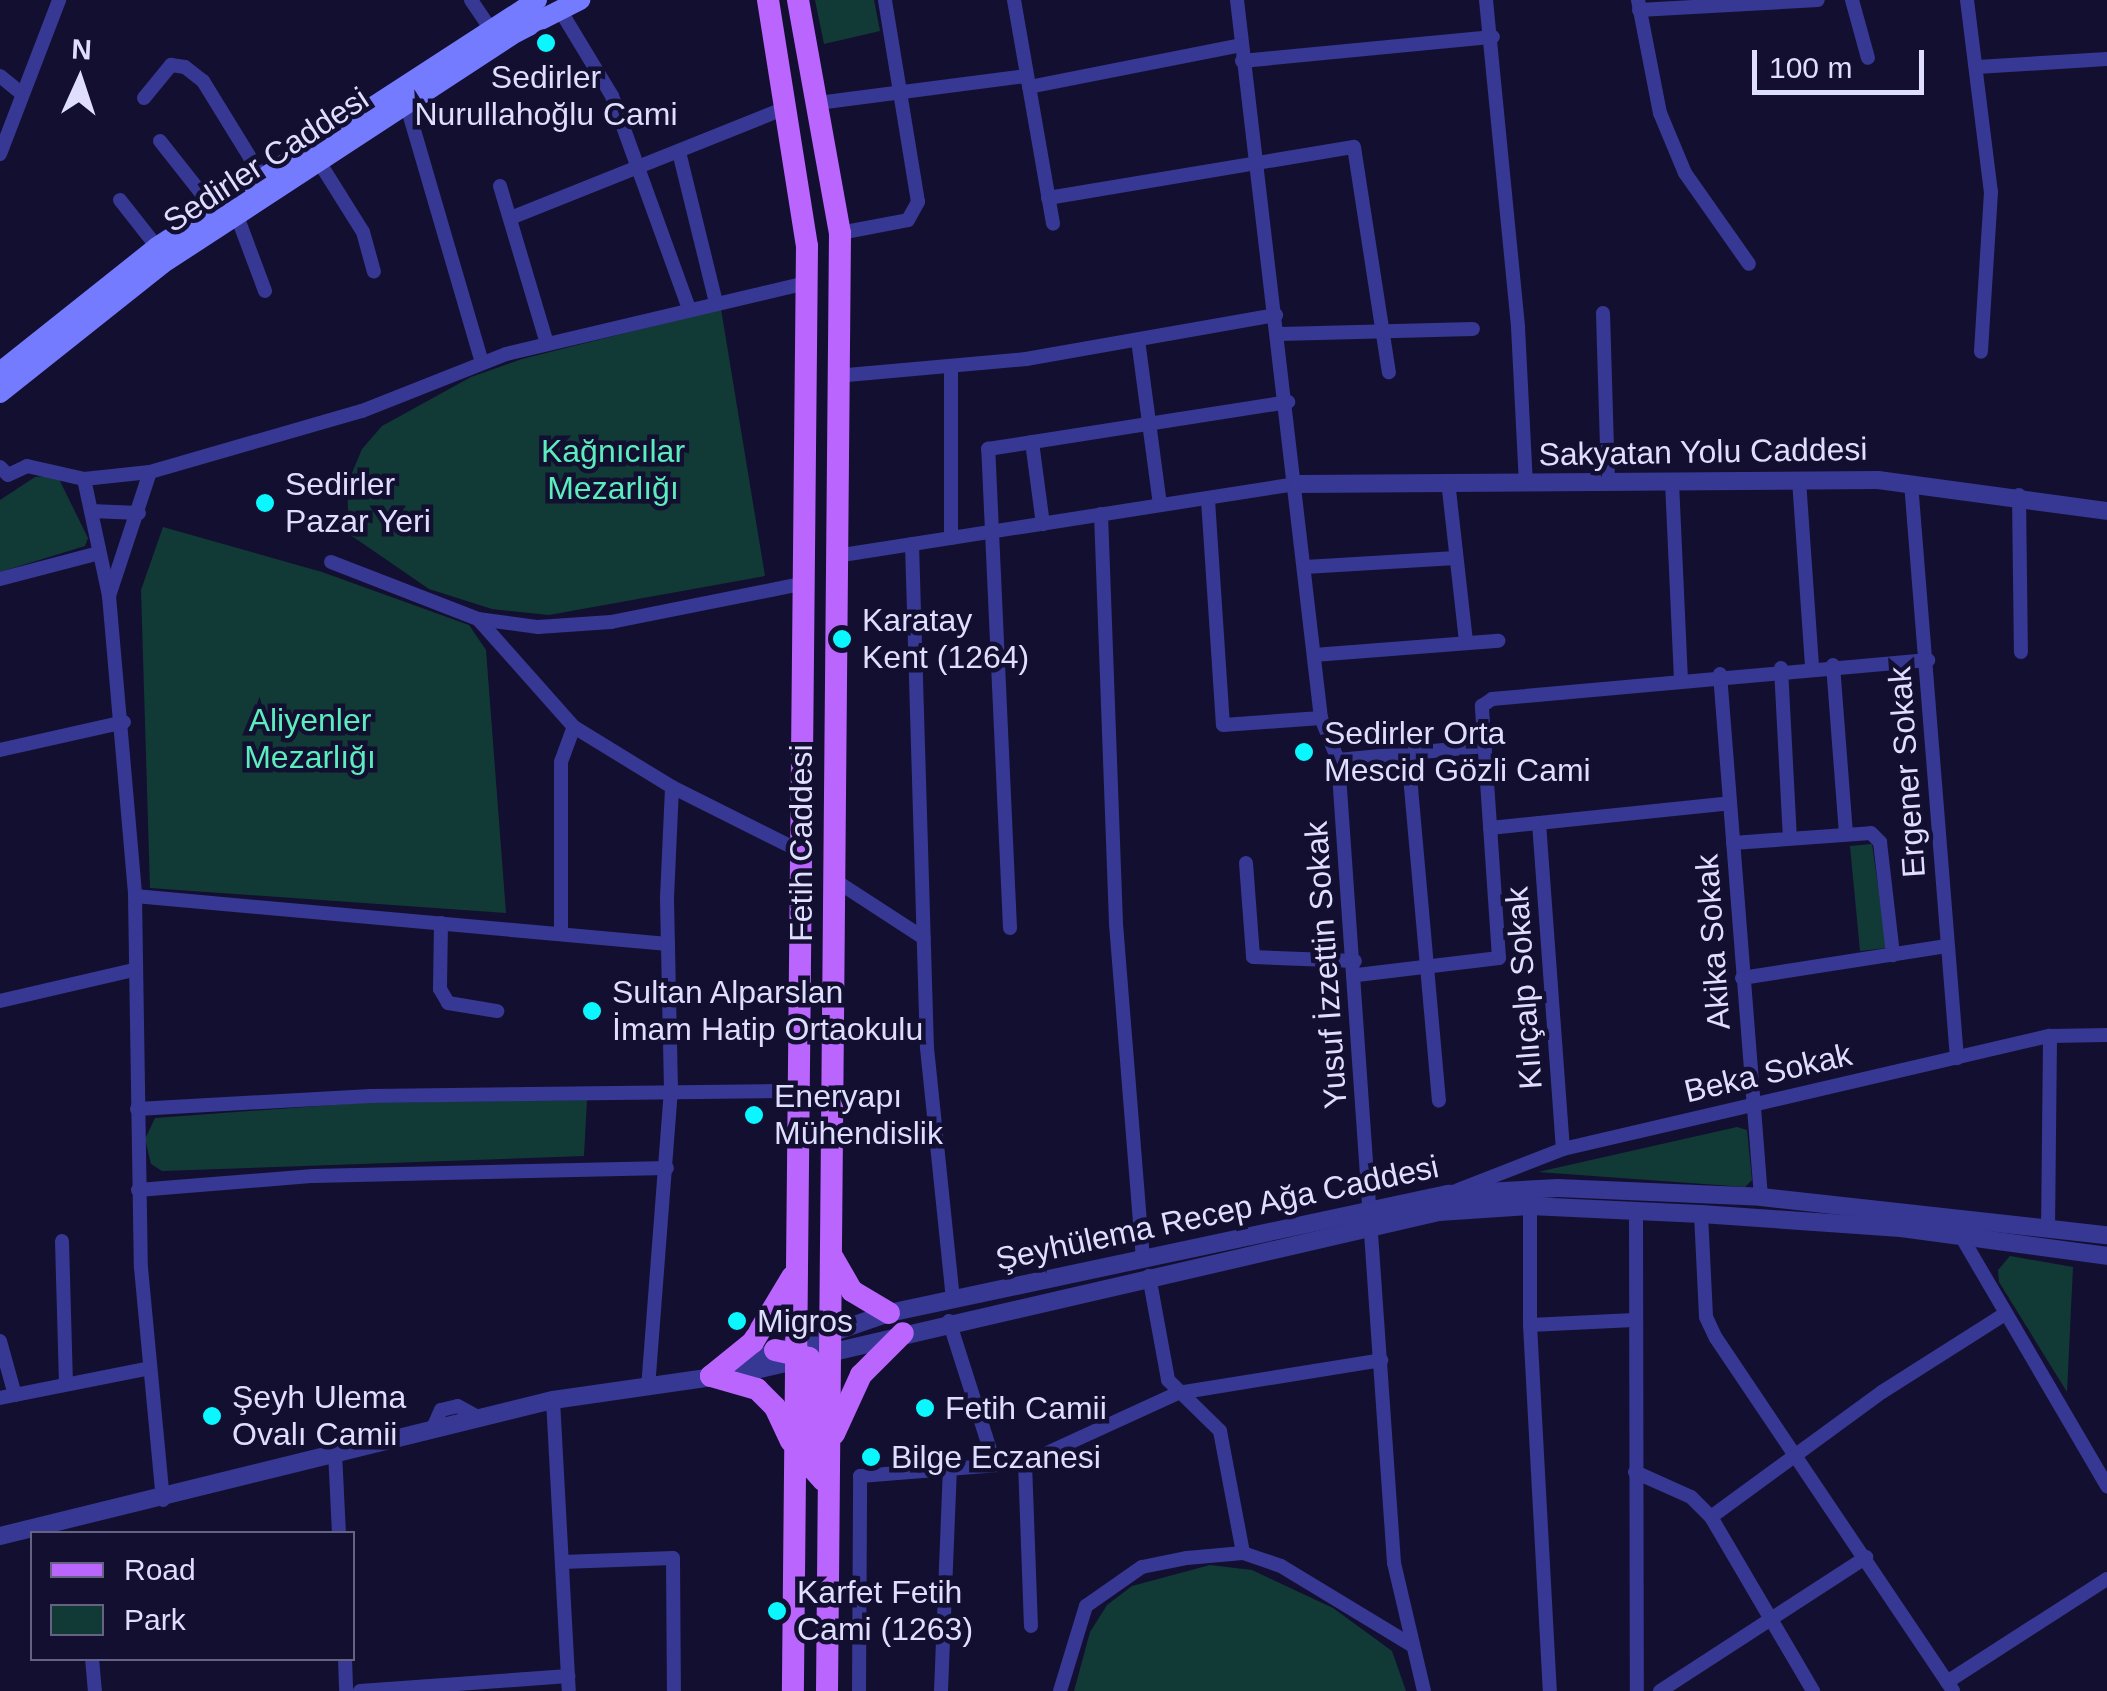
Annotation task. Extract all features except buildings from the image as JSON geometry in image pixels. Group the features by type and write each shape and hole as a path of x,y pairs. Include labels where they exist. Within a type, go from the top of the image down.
{"main road":[{"name":"Sedirler Caddesi","path":"0,393 264,180 404,96 580,0"},
{"name":"Fetih Caddesi","path":"768,0 786,108 806,283 794,1274 803,1348 828,1447 827,1691"},
{"name":"Fetih Caddesi","path":"793,1691 803,1348 830,1252 840,233 798,0"},
{"name":"Sedirler Caddesi","path":"0,372 158,247 321,165 523,4"},
{"path":"796,1210 813,1469 828,1486"},
{"path":"828,1447 861,1375 896,1323 852,1292 830,1252"},
{"path":"711,1376 753,1342 794,1274"},
{"path":"711,1376 757,1389 775,1407 797,1455"}],"street":[{"path":"0,154 59,0"},
{"path":"471,0 490,28"},
{"path":"840,233 908,220 918,202 912,135 898,93 885,0"},
{"path":"1016,0 1052,224"},
{"name":"Yusuf İzzettin Sokak","path":"1236,0 1298,484 1321,718 1338,760 1356,968 1394,1563 1424,1691"},
{"path":"1486,0 1493,37 1526,484"},
{"path":"1749,264 1685,173 1660,113 1638,5 1818,0"},
{"path":"1852,0 1868,58"},
{"path":"1967,0 1991,192 1982,352"},
{"path":"560,10 612,96 635,170 689,309"},
{"path":"818,103 1028,82 1242,53 1493,37"},
{"path":"1977,68 2107,59"},
{"path":"144,98 171,65 186,67 203,82 264,180"},
{"path":"0,76 21,92"},
{"path":"404,96 482,364"},
{"path":"513,217 786,108"},
{"path":"160,141 226,214 264,291"},
{"path":"1048,198 1354,147 1386,332 1389,372"},
{"path":"680,152 716,303"},
{"path":"321,165 363,232 374,272"},
{"path":"500,186 513,217 547,344"},
{"path":"120,200 158,247"},
{"path":"3,473 27,466 84,480 150,472 362,411 482,364 547,344 806,283"},
{"path":"1602,313 1608,484"},
{"path":"836,376 951,366 1138,340 1276,315"},
{"path":"1280,334 1473,330"},
{"path":"1138,340 1160,505"},
{"path":"950,538 951,366"},
{"path":"1010,928 988,449 1288,402"},
{"path":"1032,442 1042,524"},
{"path":"109,596 150,472"},
{"path":"84,480 109,596 124,722 135,896 138,1190 163,1500"},
{"path":"1799,480 1812,666"},
{"path":"1448,482 1466,642"},
{"path":"1672,482 1681,678"},
{"name":"Sakyatan Yolu Caddesi","path":"1298,484 1910,482 2020,495 2107,511"},
{"name":"Ergener Sokak","path":"1910,482 1928,660 1957,1058"},
{"path":"836,556 1298,484"},
{"path":"2020,495 2021,652"},
{"path":"1208,500 1223,725 1321,718"},
{"path":"91,511 139,513"},
{"path":"1101,514 1116,924 1146,1268 1168,1380 1178,1393 1201,1406 1220,1431 1243,1553"},
{"path":"912,544 926,1048 954,1299"},
{"path":"0,580 99,553"},
{"path":"1306,567 1456,558"},
{"path":"330,562 478,619 538,627 611,622 801,584"},
{"path":"478,619 574,728 672,787 800,850"},
{"path":"1314,655 1498,641"},
{"path":"1246,863 1253,957 1356,968 1427,967 1499,958 1482,706 1492,699 1781,668 1928,660"},
{"path":"1832,665 1846,834"},
{"path":"1781,668 1790,838"},
{"name":"Akika Sokak","path":"1720,674 1760,1197"},
{"path":"0,750 124,722"},
{"path":"561,931 561,762 574,728"},
{"path":"1338,760 1484,746"},
{"path":"1408,754 1439,1101"},
{"path":"648,1388 671,1090 668,944 672,787"},
{"name":"Akika Sokak","path":"1490,828 1730,803"},
{"name":"Kılıçalp Sokak","path":"1539,823 1563,1149"},
{"path":"1734,843 1870,832 1880,842 1893,955"},
{"path":"833,879 924,938"},
{"path":"135,896 561,931 668,944"},
{"path":"441,923 440,989 448,1003 497,1011"},
{"path":"1742,978 1947,946"},
{"path":"0,1002 133,970"},
{"name":"Beka Sokak","path":"1448,1194 1563,1149 2050,1036 2107,1034"},
{"path":"2048,1230 2050,1036"},
{"path":"137,1108 671,1090 799,1090"},
{"path":"138,1190 313,1176 666,1168"},
{"name":"Şeyhülema Recep Ağa Caddesi","path":"896,1323 949,1321 1369,1208 1448,1194 1558,1188 1760,1197 2107,1235"},
{"path":"1530,1206 1530,1325 1550,1691"},
{"name":"Şeyhülema Recep Ağa Caddesi","path":"36,1531 80,1525 335,1452 552,1400 711,1376 896,1323 954,1299 1146,1268 1439,1212 1530,1206 1701,1214 1962,1236 2107,1256"},
{"path":"1636,1211 1637,1691"},
{"path":"1701,1214 1706,1317 1950,1686 2107,1578"},
{"path":"1962,1236 2107,1486"},
{"path":"62,1241 66,1383"},
{"path":"1711,1516 1797,1452 2005,1314"},
{"path":"1530,1325 1634,1320"},
{"path":"949,1321 994,1465"},
{"path":"0,1342 8,1396 150,1368"},
{"path":"859,1691 860,1476 1024,1462 1178,1393 1382,1360"},
{"path":"360,1691 569,1683 552,1400"},
{"path":"335,1452 339,1531"},
{"path":"1024,1462 1031,1626"},
{"path":"941,1691 950,1469"},
{"path":"1635,1472 1691,1497 1711,1516 1813,1691"},
{"name":"Şeyhülema Recep Ağa Caddesi","path":"0,1536 30,1532"},
{"path":"1060,1691 1086,1606 1142,1567 1243,1553 1280,1566 1410,1644"},
{"path":"1660,1691 1866,1557"},
{"path":"562,1562 672,1558 674,1691"},
{"path":"92,1661 96,1691"},
{"path":"345,1661 346,1691"}],"green space":[{"path":"815,0 874,0 880,31 824,44"},
{"name":"Kağnıcılar Mezarlığı","path":"721,309 765,576 549,615 492,609 429,589 349,534 347,485 362,449 382,426 471,377 522,359"},
{"path":"57,475 88,538 85,546 0,572 0,500 35,477"},
{"name":"Aliyenler Mezarlığı","path":"163,527 322,572 469,625 486,650 506,913 150,888 141,590"},
{"path":"1872,844 1887,948 1860,951 1850,846"},
{"path":"587,1100 584,1156 162,1171 151,1164 145,1139 155,1118 360,1103"},
{"path":"1737,1127 1747,1130 1752,1180 1745,1187 1538,1172"},
{"path":"2010,1256 2073,1267 2067,1392 1999,1282 1998,1270"},
{"path":"1210,1565 1252,1570 1333,1608 1392,1651 1406,1691 1074,1691 1090,1632 1107,1605 1132,1586"}],"place":[{"name":"Sedirler Nurullahoğlu Cami","path":"546,43"},
{"name":"Sedirler Pazar Yeri","path":"265,503"},
{"name":"Karatay Kent (1264)","path":"842,639"},
{"name":"Sedirler Orta Mescid Gözli Cami","path":"1304,752"},
{"name":"Sultan Alparslan İmam Hatip Ortaokulu","path":"592,1011"},
{"name":"Eneryapı Mühendislik","path":"754,1115"},
{"name":"Migros","path":"737,1321"},
{"name":"Fetih Camii","path":"925,1408"},
{"name":"Şeyh Ulema Ovalı Camii","path":"212,1416"},
{"name":"Bilge Eczanesi","path":"871,1457"},
{"name":"Karfet Fetih Cami (1263)","path":"777,1611"}]}
